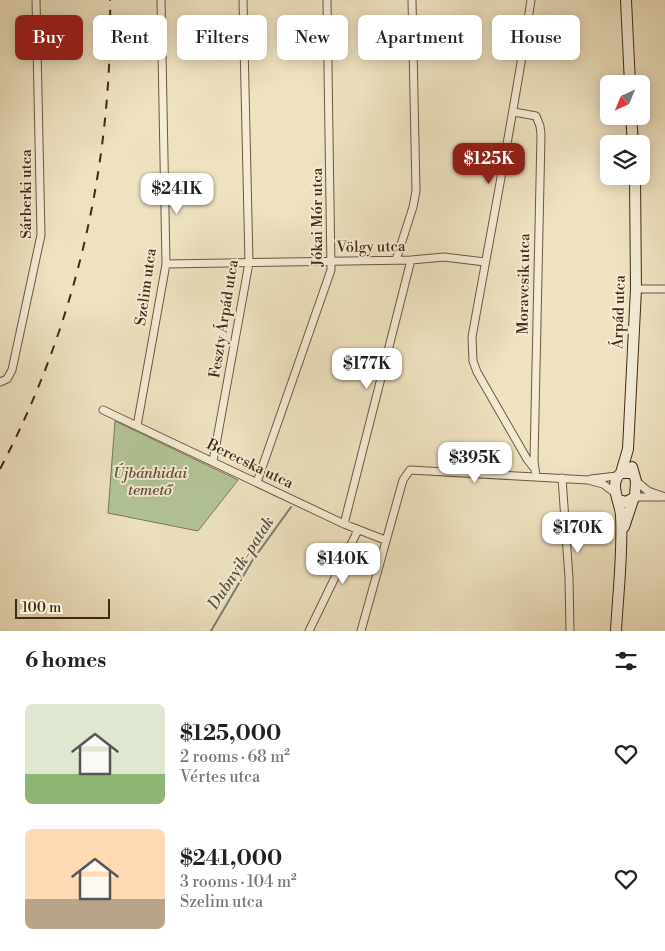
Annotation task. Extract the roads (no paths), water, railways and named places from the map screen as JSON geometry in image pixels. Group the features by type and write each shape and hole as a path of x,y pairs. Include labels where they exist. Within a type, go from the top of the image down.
{"street":[{"name":"Sárberki utca","path":"2,382 12,370 41,234 36,0"},
{"name":"Szelim utca","path":"137,426 166,264 161,0"},
{"name":"Feszty Árpád utca","path":"213,461 249,263 243,0"},
{"name":"Jókai Mór utca","path":"257,482 329,280 332,262 327,0"},
{"path":"396,260 413,207 416,191 412,0"},
{"path":"531,0 514,112 472,337 473,361 522,451 534,468"},
{"path":"626,0 630,75"},
{"name":"Moravcsik utca","path":"514,112 536,116 541,135 534,468 536,476"},
{"name":"Árpád utca","path":"621,546 634,499 634,477 628,449 636,289 635,185"},
{"name":"Völgy utca","path":"166,264 412,260 444,257 485,262"},
{"path":"344,524 412,260"},
{"path":"636,289 665,289"},
{"name":"Berecska utca","path":"103,410 344,524 385,540"},
{"name":"Árpád utca","path":"621,546 617,496 619,474 628,449"},
{"path":"361,631 385,540 403,480 408,472 414,470 588,480 604,484 626,502 634,499 665,497"},
{"path":"588,480 619,474 634,477 648,491 665,497"},
{"path":"562,478 570,593 570,631"},
{"path":"309,631 358,530"},
{"path":"616,631 621,546"}],"waterway":[{"name":"Dubnyik-patak","path":"211,631 252,561 291,507"}],"railway":[{"path":"0,469 27,414 50,358 85,242 97,182 105,122 110,0"}],"park label":[{"name":"Újbánhidai temető","path":"150,482"}]}
